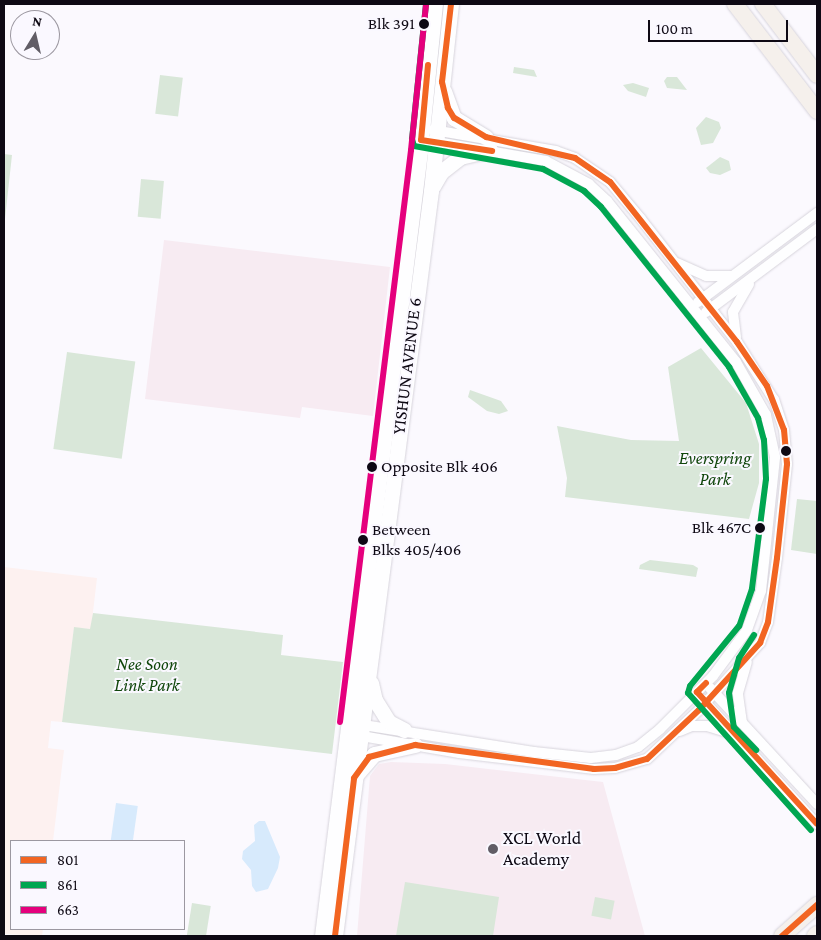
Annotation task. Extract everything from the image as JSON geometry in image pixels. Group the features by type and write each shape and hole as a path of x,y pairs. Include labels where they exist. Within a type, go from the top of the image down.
{"main road":[{"name":"YISHUN AVENUE 6","path":"322,936 355,729 370,671 431,191 429,135 435,4"},
{"name":"YISHUN AVENUE 6","path":"335,936 354,778 355,729 362,623 429,135 442,82 451,4"},
{"path":"735,4 817,110"},
{"path":"763,4 817,75"},
{"path":"431,191 442,172 460,157 488,144 454,118 448,108 442,82"},
{"path":"362,623 372,618 374,602 380,592"},
{"path":"370,671 372,693 379,706 389,722 404,730"},
{"path":"354,778 374,754 415,744"},
{"path":"782,936 817,905"}],"street":[{"path":"355,729 415,744 594,769 615,768 647,759 677,732 747,661 760,643 768,622 787,464 784,430 774,400 737,342 610,182 593,168 556,151 488,144 429,135"},
{"path":"355,729 404,730 534,752 591,758 616,755 646,741 706,684 734,651 756,610 761,591 775,458 766,415 751,386 607,201 588,184 546,160 488,144"},
{"path":"691,307 817,213"},
{"path":"699,318 817,229"},
{"path":"674,261 706,276 732,276"},
{"path":"737,342 732,312 752,279"},
{"path":"742,723 738,693 747,661"},
{"path":"706,684 817,804"},
{"path":"697,692 817,824"},
{"path":"677,732 692,726 707,726 734,734"}],"shaded area":[{"path":"164,240 390,267 373,416 302,407 300,418 145,399"},
{"path":"4,567 97,578 91,629 74,628 62,722 51,721 48,748 64,750 53,840 10,840 10,930 43,930 42,936 4,934"},
{"name":"XCL World Academy","path":"391,762 445,764 603,782 645,936 357,936 370,776 379,764"}],"green space":[{"path":"514,67 534,70 537,77 513,73"},
{"path":"160,75 183,78 178,117 155,114"},
{"path":"667,77 677,77 687,90 667,88 664,81"},
{"path":"633,83 649,88 646,97 628,91 623,85"},
{"path":"706,117 719,122 721,128 713,143 701,145 696,128"},
{"path":"4,154 12,155 4,228"},
{"path":"720,157 729,161 731,170 720,175 710,173 706,168"},
{"path":"141,179 164,181 161,219 138,217"},
{"name":"Everspring Park","path":"701,348 746,403 759,444 759,483 749,519 565,497 567,478 557,426 631,440 679,441 668,367"},
{"path":"67,352 135,362 122,459 53,449"},
{"path":"470,390 501,401 508,411 499,414 487,411 468,397"},
{"path":"797,499 817,501 817,554 791,550"},
{"path":"650,560 693,565 698,568 696,577 639,569 640,565"},
{"name":"Nee Soon Link Park","path":"93,613 283,635 281,655 343,662 332,754 62,722 74,627 90,629"},
{"path":"405,882 499,897 493,936 396,936"},
{"path":"595,897 615,901 611,919 591,916"},
{"path":"192,903 211,906 206,936 187,936"}],"water":[{"path":"116,803 138,806 133,840 111,840"},
{"path":"259,821 265,821 280,857 278,868 268,889 256,892 252,886 251,870 242,859 243,851 255,841 254,825"}],"transit line":[{"name":"861","path":"426,4 412,139 414,146 543,169 584,191 601,207 729,367 758,418 764,440 766,479 752,589 739,626 690,686 688,693 811,830"},
{"name":"663","path":"340,722 411,150 426,4"},
{"name":"801","path":"335,936 354,778 369,757 415,745 594,769 615,768 647,759 699,710 760,643 768,622 777,558 787,464 784,430 767,386 737,342 610,182 575,158 486,137 454,118 448,108 442,82 451,4"},
{"name":"801","path":"428,65 421,140 492,151"},
{"name":"861","path":"754,635 739,658 729,693 734,727 756,750"},
{"name":"801","path":"706,683 697,692 817,824"},
{"name":"801","path":"782,936 817,905"}],"place":[{"name":"Blk 391","path":"424,24"},
{"name":"Opposite Blk 406","path":"372,467"},
{"name":"Blk 467C","path":"760,528"},
{"name":"Between Blks 405/406","path":"363,540"},
{"name":"XCL World Academy","path":"493,849"}]}
